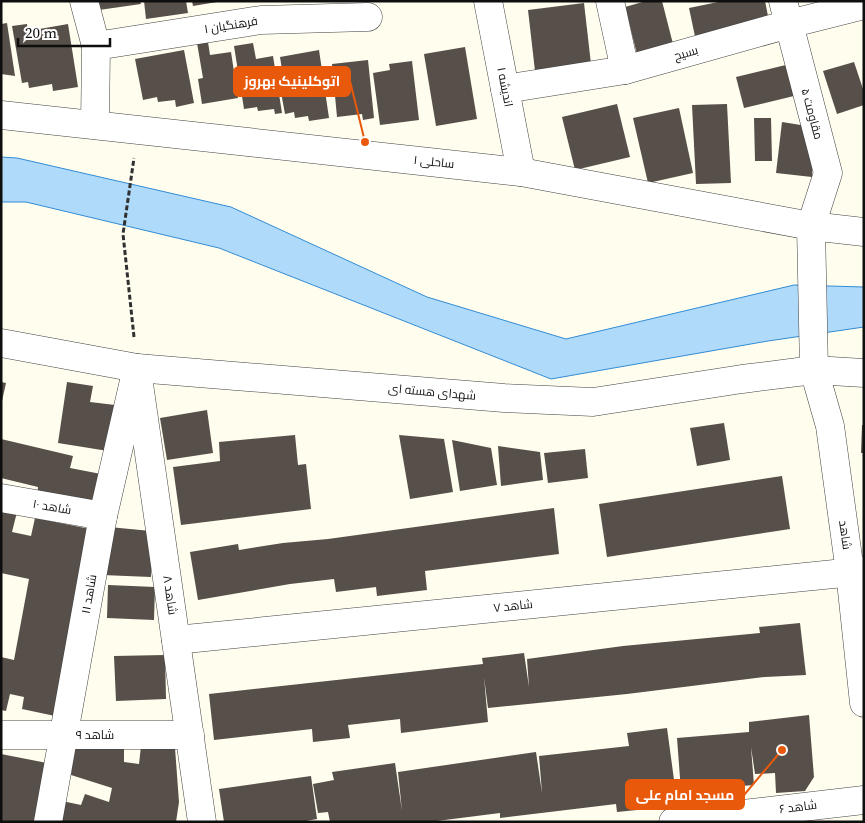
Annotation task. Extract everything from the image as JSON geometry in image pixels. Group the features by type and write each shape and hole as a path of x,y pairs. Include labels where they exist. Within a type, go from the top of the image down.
{"street":[{"path":"84,1 96,46 95,125"},
{"name":"اندیشه ۱","path":"488,1 521,172"},
{"path":"610,1 625,70"},
{"name":"بسیج","path":"506,89 625,70 786,13 864,6"},
{"name":"فرهنگیان ۱","path":"96,46 259,10 368,17"},
{"name":"مقاومت ۵","path":"786,13 828,173 811,226 814,370"},
{"name":"ساحلی ۱","path":"1,115 521,172 811,226 864,232"},
{"name":"شهدای هسته ای","path":"1,343 137,368 494,397 593,402 814,370 864,373"},
{"name":"شاهد ۱۱","path":"48,822 103,516 137,368"},
{"name":"شاهد ۸","path":"137,368 202,822"},
{"name":"شاهد","path":"814,370 830,426 857,572 864,703"},
{"name":"شاهد ۱۰","path":"1,498 103,516"},
{"name":"شاهد ۷","path":"176,640 857,572"},
{"name":"شاهد ۹","path":"1,735 190,735"},
{"name":"شاهد ۶","path":"674,822 864,800"}],"path":[{"path":"132,171 123,234 137,368"}],"water":[{"path":"1,157 17,158 231,207 427,297 566,339 794,285 864,287 864,327 768,341 551,379 219,248 26,202 1,202"}],"building":[{"path":"90,1 140,1 141,4 92,11"},
{"path":"144,1 186,1 188,13 146,19"},
{"path":"192,1 217,1 217,2 193,6"},
{"path":"646,1 662,1 673,44 637,54 625,7"},
{"path":"723,1 765,1 770,26 696,41 689,8"},
{"path":"584,3 591,64 535,71 528,10"},
{"path":"7,23 15,76 1,74 1,24"},
{"path":"27,24 28,31 68,24 78,87 53,91 52,84 29,88 28,82 22,83 12,26"},
{"path":"208,42 210,55 231,52 238,98 202,104 198,79 203,78 197,43"},
{"path":"253,43 256,59 273,56 282,113 275,114 274,109 258,111 257,107 244,109 234,46"},
{"path":"465,47 477,119 436,126 424,54"},
{"path":"184,50 194,103 176,107 175,100 158,102 157,97 143,100 135,59"},
{"path":"319,50 329,118 309,121 308,116 295,118 294,112 285,114 278,76 283,76 280,57"},
{"path":"368,60 374,118 363,120 362,114 337,117 332,64"},
{"path":"412,61 419,120 380,125 373,73 390,70 389,64"},
{"path":"854,62 864,92 864,105 837,114 823,71"},
{"path":"790,64 798,95 744,108 736,77"},
{"path":"617,104 630,157 575,170 562,117"},
{"path":"727,104 731,183 696,184 692,105"},
{"path":"679,108 693,173 648,183 633,118"},
{"path":"754,118 771,118 772,161 755,161"},
{"path":"782,122 813,127 812,177 776,173"},
{"path":"1,382 6,383 2,401 1,401"},
{"path":"67,382 93,386 90,402 115,405 108,451 58,443"},
{"path":"207,410 213,453 167,460 160,418"},
{"path":"724,423 730,460 697,466 690,428"},
{"path":"862,425 864,425 864,453 861,453"},
{"path":"295,435 298,465 306,464 311,509 181,525 173,467 220,461 219,442"},
{"path":"399,435 444,439 453,492 410,499"},
{"path":"1,439 73,456 70,468 101,474 94,507 37,496 38,487 1,478"},
{"path":"452,440 491,448 497,485 460,491"},
{"path":"498,446 540,452 543,480 501,486"},
{"path":"585,449 588,478 548,483 544,453"},
{"path":"782,476 790,529 607,557 599,504"},
{"path":"554,508 559,554 425,571 427,590 377,596 376,587 336,592 334,579 290,584 198,600 190,552 238,544 239,550"},
{"path":"1,509 17,512 12,532 31,536 35,518 95,530 55,716 22,709 24,697 10,694 6,711 1,710 1,657 14,660 29,579 1,573"},
{"path":"109,527 151,531 151,577 102,575"},
{"path":"108,585 155,587 154,620 107,618"},
{"path":"800,623 806,675 765,677 627,694 488,708 484,677 488,722 401,733 400,719 348,725 350,738 313,742 312,729 214,740 209,694 483,664 482,658 524,653 529,687 527,659 623,646 760,633 759,627"},
{"path":"165,655 166,699 116,701 114,656"},
{"path":"809,715 814,777 805,791 776,793 775,773 755,774 751,747 754,785 681,791 677,738 749,732 749,722"},
{"path":"667,728 677,802 646,807 643,784 634,785 637,810 617,812 616,804 500,818 500,813 429,822 330,822 328,812 318,813 313,784 334,780 332,772 395,763 402,811 398,772 536,752 542,793 539,756 629,746 627,733"},
{"path":"75,741 124,744 124,762 139,764 141,746 175,748 179,802 176,822 59,822 62,801 81,805 85,794 109,802 112,788 71,775"},
{"path":"1,754 47,763 35,822 1,822"},
{"path":"311,776 317,819 301,822 224,822 219,789"}],"place":[{"name":"اتوکلینیک بهروز","path":"365,142"},
{"name":"مسجد امام علی","path":"782,750"}]}
